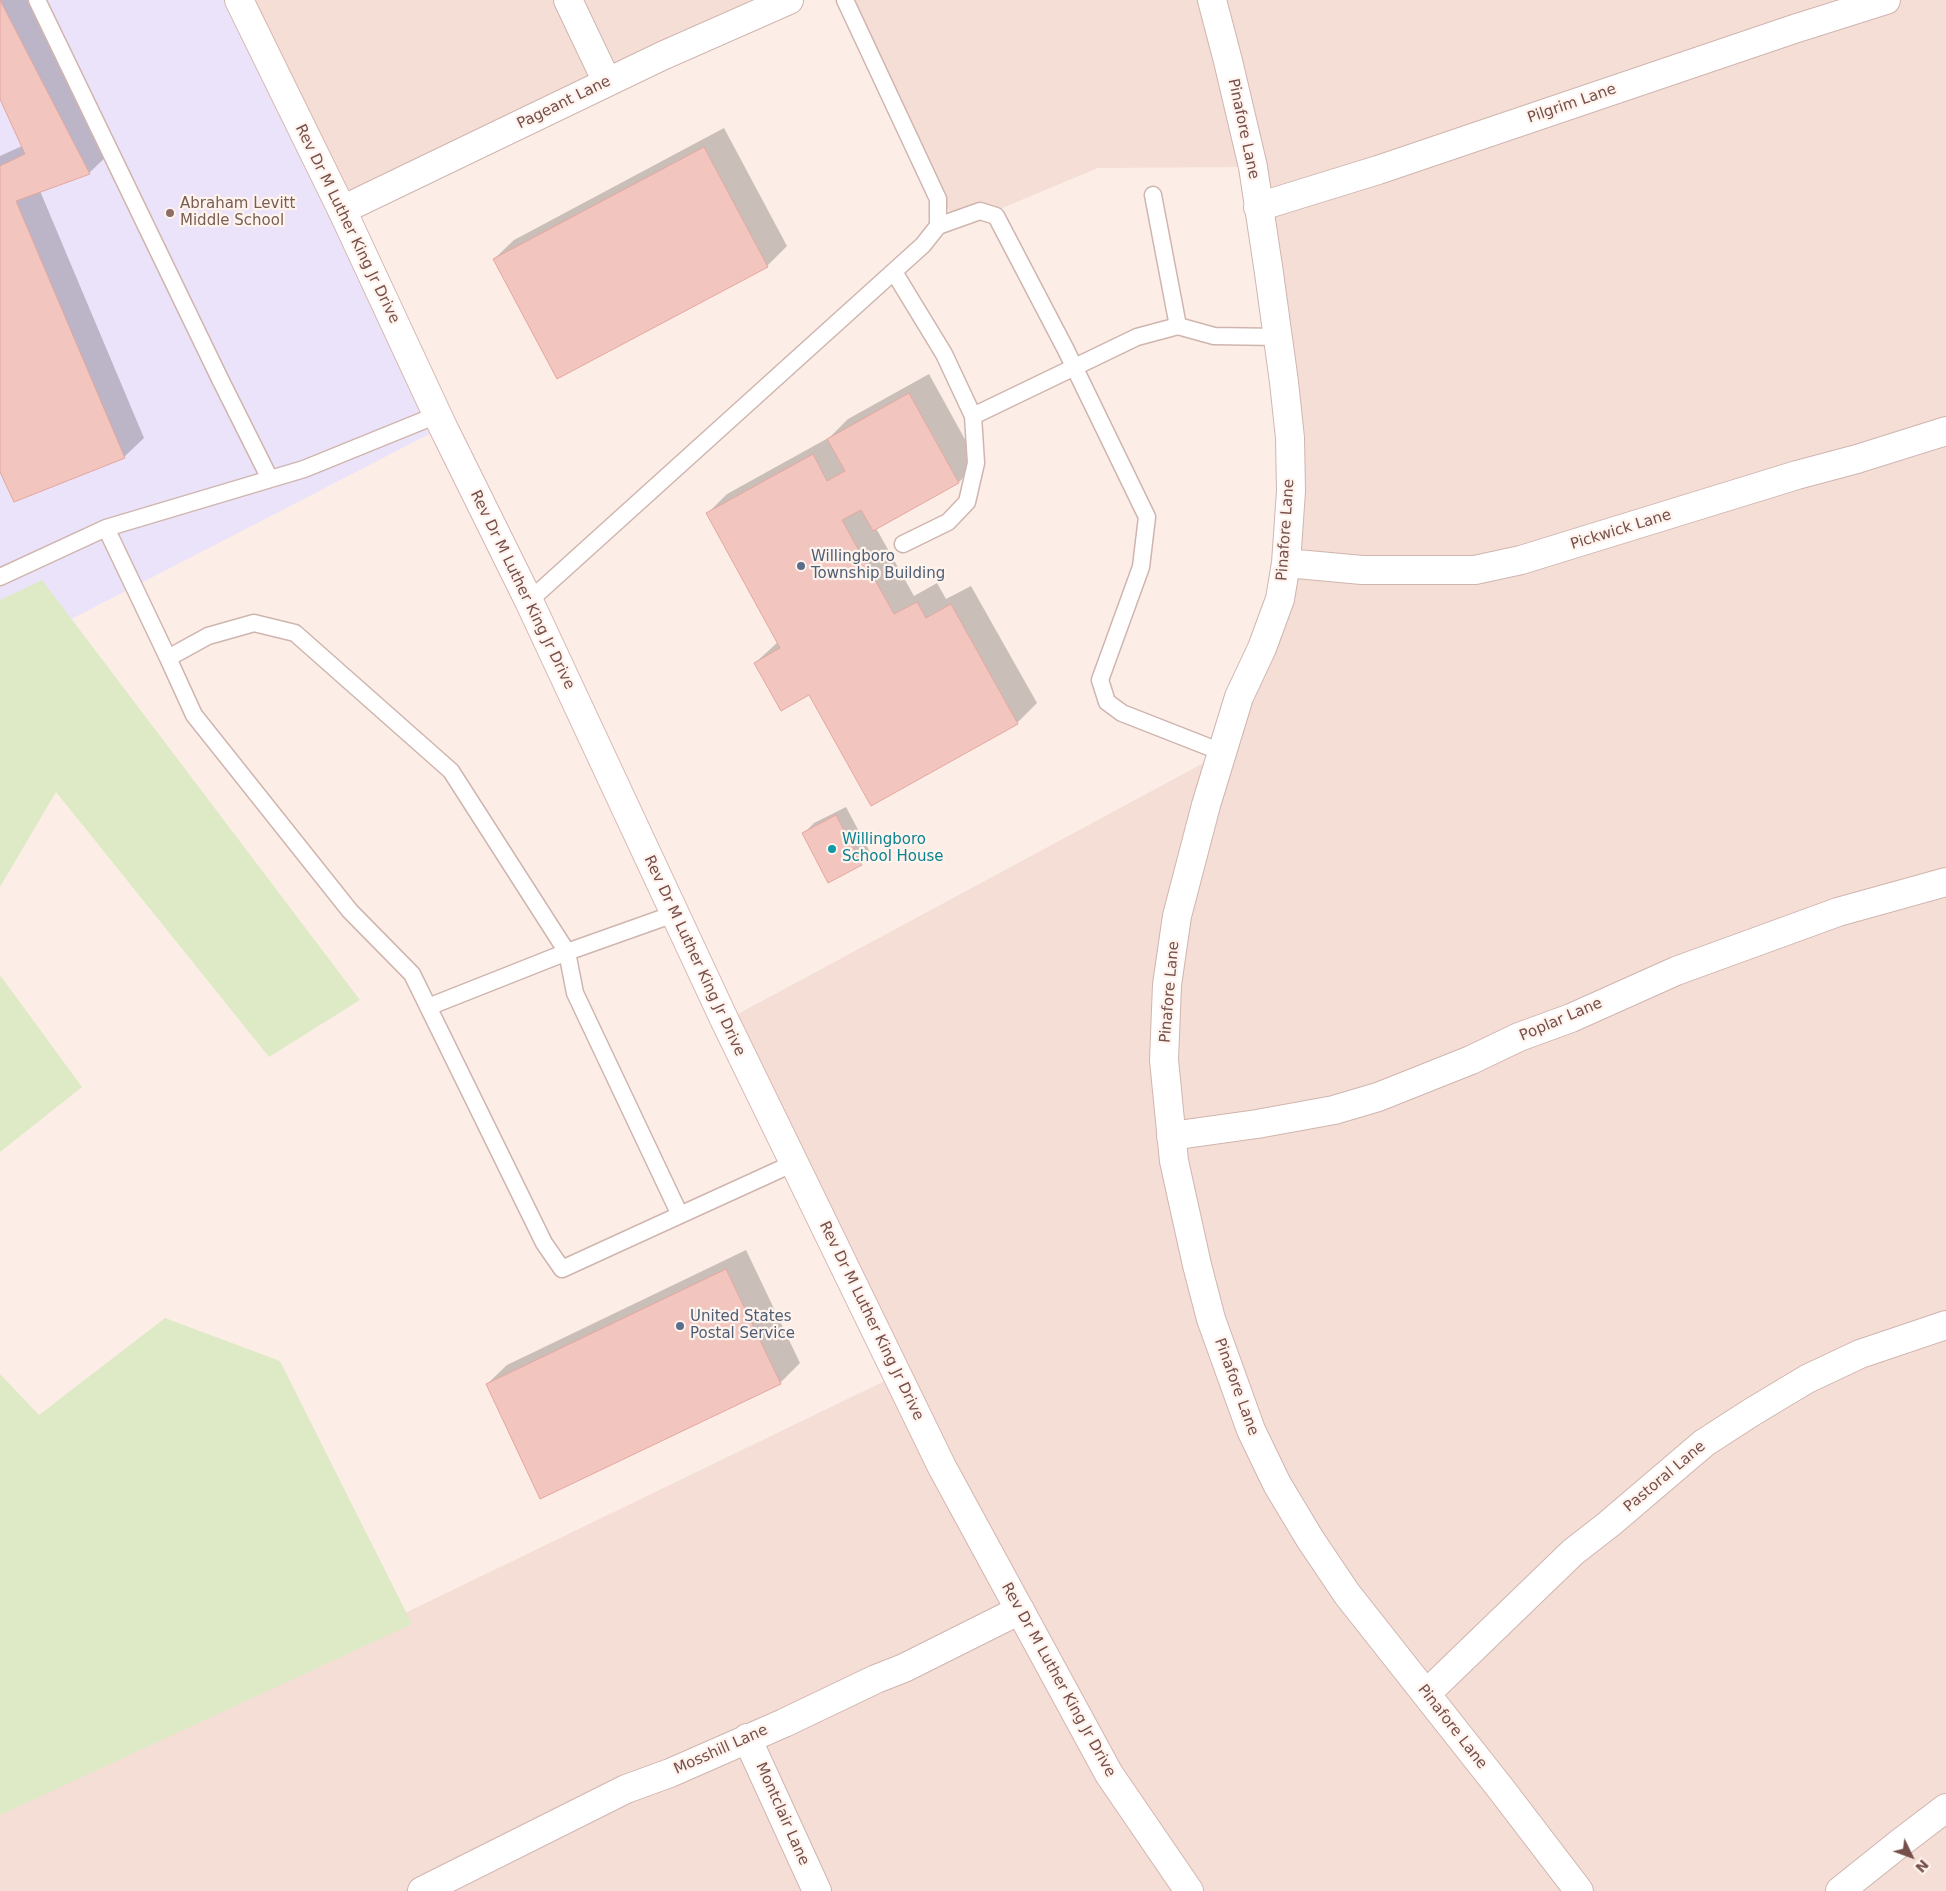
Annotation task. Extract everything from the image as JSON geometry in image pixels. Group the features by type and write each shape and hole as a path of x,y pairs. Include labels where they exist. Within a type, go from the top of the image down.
{"street":[{"name":"Rev Dr M Luther King Jr Drive","path":"238,0 342,210 437,415 528,601 674,914 942,1467 1109,1774 1189,1891"},
{"path":"568,0 607,82"},
{"name":"Pageant Lane","path":"342,210 662,56 789,0"},
{"name":"Pinafore Lane","path":"1212,0 1253,167 1270,273 1290,438 1291,491 1286,562 1280,599 1262,648 1239,697 1224,752 1206,805 1175,926 1168,985 1164,1060 1171,1136 1184,1212 1209,1310 1230,1374 1251,1430 1278,1484 1310,1539 1346,1594 1502,1789 1579,1891"},
{"name":"Pilgrim Lane","path":"1258,207 1378,170 1794,29 1886,0"},
{"name":"Pickwick Lane","path":"1286,562 1362,570 1475,570 1521,560 1946,431"},
{"name":"Poplar Lane","path":"1171,1136 1257,1124 1334,1110 1378,1097 1471,1060 1519,1037 1570,1018 1676,971 1838,912 1946,882"},
{"name":"Pastoral Lane","path":"1426,1694 1573,1552 1610,1524 1704,1443 1807,1379 1860,1354 1946,1325"},
{"name":"Mosshill Lane","path":"422,1891 626,1789 670,1773 848,1694 1020,1610"},
{"name":"Montclair Lane","path":"747,1738 817,1891"},
{"path":"1840,1891 1946,1808"}],"lane":[{"path":"37,0 270,479"},
{"path":"845,0 938,199 938,226"},
{"path":"1153,195 1178,326"},
{"path":"528,601 894,272 923,245 938,226 980,211 996,216 1075,367 1147,517 1142,567 1100,680 1107,702 1122,713 1224,752"},
{"path":"894,272 944,354 973,416 976,463 967,502 948,522 904,544"},
{"path":"973,416 1137,338 1178,326 1214,336 1278,337"},
{"path":"0,577 106,528 304,469 437,415"},
{"path":"106,528 194,715 350,911 412,974 544,1243 562,1269 794,1163"},
{"path":"168,658 208,636 254,623 294,632 450,771 567,952 575,993 680,1215"},
{"path":"428,1006 567,952 674,914"}],"shaded area":[{"name":"Abraham Levitt Middle School","path":"0,0 238,0 443,427 0,656"},
{"path":"239,0 788,0 342,210"},
{"path":"845,0 1946,0 1946,1891 0,1891 0,1809 897,1375 725,1021 1224,752 1286,562 1278,337 1253,167 1098,168 957,227"}],"green space":[{"path":"42,580 360,1000 269,1057 56,792 0,887 0,600"},
{"path":"0,975 82,1087 0,1152"},
{"path":"165,1318 280,1361 412,1624 0,1815 0,1374 39,1415"}],"building":[{"path":"0,0 90,174 16,201 125,458 14,502 0,472 0,166 25,154 0,99"},
{"path":"704,147 768,267 557,379 493,259"},
{"name":"Willingboro Township Building","path":"909,393 959,483 873,531 861,510 842,520 894,614 917,602 926,618 951,604 1018,724 871,806 809,695 781,711 754,663 780,648 706,513 813,454 827,481 845,471 827,439"},
{"name":"Willingboro School House","path":"836,815 862,865 828,883 802,833"},
{"name":"United States Postal Service","path":"726,1269 781,1384 540,1499 486,1384"}],"place":[{"name":"Abraham Levitt Middle School","path":"170,213"},
{"name":"Willingboro Township Building","path":"801,566"},
{"name":"Willingboro School House","path":"832,849"},
{"name":"United States Postal Service","path":"680,1326"}]}
